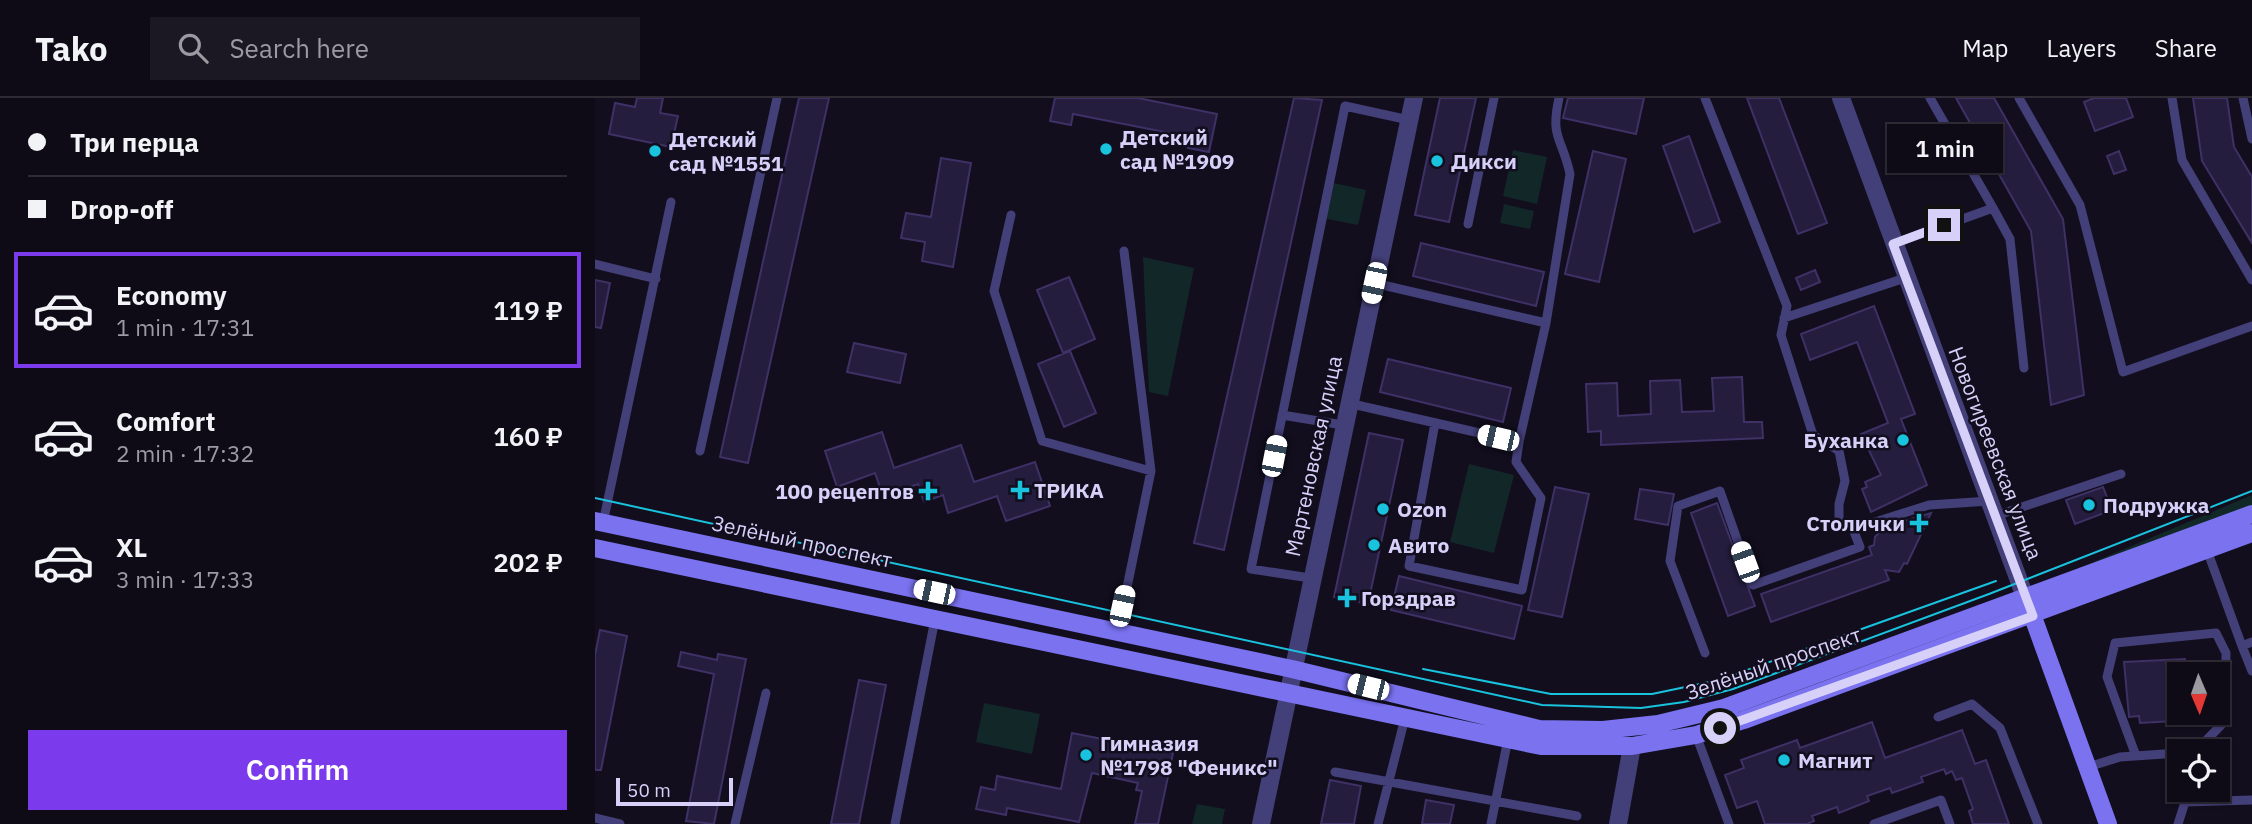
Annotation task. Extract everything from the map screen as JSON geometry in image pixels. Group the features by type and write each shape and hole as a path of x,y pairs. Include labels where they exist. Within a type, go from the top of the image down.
{"main road":[{"name":"Зелёный проспект","path":"599,522 1292,669 1539,729 1603,730 1658,723 1724,708 2252,514"},
{"name":"Зелёный проспект","path":"595,548 1509,740 1541,746 1632,746 1696,735 2033,616 2252,533"},
{"name":"Новогиреевская улица","path":"2025,597 2108,824"}],"street":[{"name":"Мартеновская улица","path":"1261,824 1310,578 1414,98"},
{"name":"Новогиреевская улица","path":"1841,98 1905,278 2025,597"},
{"path":"1618,824 1632,746"}],"lane":[{"path":"700,451 777,98"},
{"path":"1468,224 1494,98"},
{"path":"1435,423 1409,566 1522,590 1541,498 1516,462 1546,323 1570,174 1566,157 1555,134 1559,98"},
{"path":"1705,98 1787,306 1781,335 1813,435 1839,451 1845,481 1839,504 1839,520 1853,529 1860,547 1753,585 1720,491 1678,506 1670,561 1705,653"},
{"path":"1930,98 2010,239 2024,368"},
{"path":"2019,98 2080,205 2123,372 2252,326"},
{"path":"2172,98 2182,160 2252,281"},
{"path":"2243,98 2252,139"},
{"path":"1310,578 1251,569 1345,106 1409,120"},
{"path":"599,522 656,279 671,202"},
{"path":"1893,244 1993,208"},
{"path":"1011,215 994,291 1042,441 1151,471"},
{"path":"1118,631 1151,471 1124,251"},
{"path":"595,264 656,279"},
{"path":"1784,318 1905,278"},
{"path":"1374,283 1546,323"},
{"path":"1348,403 1519,442"},
{"path":"1282,415 1343,425"},
{"path":"1853,529 1929,505 1992,508 2121,474"},
{"path":"2207,550 2252,671"},
{"path":"895,824 935,619"},
{"path":"2136,756 2107,677 2115,643 2216,633 2226,653 2225,721 2208,739"},
{"path":"2242,646 2252,642"},
{"path":"735,824 766,693"},
{"path":"1938,717 1972,704 2000,728 2038,824"},
{"path":"1378,824 1405,718"},
{"path":"1696,735 1729,824"},
{"path":"1491,824 1509,740"},
{"path":"2088,767 2120,757 2167,754"},
{"path":"1335,772 1577,816"},
{"path":"1874,824 1941,800 1950,824"},
{"path":"2178,824 2185,802 2252,800"},
{"path":"595,818 620,824"}],"green space":[{"path":"1513,150 1547,157 1537,204 1503,196"},
{"path":"1329,182 1366,190 1358,225 1322,218"},
{"path":"1504,204 1534,211 1530,229 1500,223"},
{"path":"1143,257 1194,268 1168,396 1149,392"},
{"path":"1469,464 1514,475 1494,553 1450,542"},
{"path":"2252,495 2252,508 2058,577"},
{"path":"984,703 1040,714 1032,754 976,742"},
{"path":"1197,804 1225,809 1222,824 1192,824"}],"building":[{"path":"637,98 663,98 660,113 678,116 671,147 609,134 615,103 635,107"},
{"path":"799,98 829,98 748,463 720,457"},
{"path":"1055,98 1138,98 1217,114 1209,152 1188,148 1190,137 1073,114 1071,125 1050,121"},
{"path":"1294,98 1322,100 1224,550 1194,543"},
{"path":"1440,98 1476,98 1449,222 1415,215"},
{"path":"1568,98 1644,98 1636,134 1563,118"},
{"path":"1747,98 1779,98 1827,223 1798,234"},
{"path":"1956,98 1994,98 2063,219 2084,395 2051,405 2031,231"},
{"path":"2094,98 2126,98 2133,117 2095,131 2084,102"},
{"path":"2193,98 2227,98 2234,147 2252,177 2252,243 2202,161"},
{"path":"1689,136 1720,222 1694,232 1663,146"},
{"path":"1593,151 1626,159 1599,282 1565,274"},
{"path":"2119,151 2126,170 2114,174 2107,156"},
{"path":"941,158 971,163 953,267 922,261 925,242 901,238 906,213 931,217"},
{"path":"1421,243 1544,272 1536,306 1413,276"},
{"path":"1815,270 1820,282 1801,290 1796,278"},
{"path":"1069,277 1095,339 1063,353 1037,290"},
{"path":"595,280 610,283 601,328 595,327"},
{"path":"1874,306 1915,414 1901,419 1927,485 1871,512 1862,489 1867,487 1865,482 1881,475 1861,434 1888,423 1857,342 1810,360 1801,334"},
{"path":"854,343 906,354 900,383 847,372"},
{"path":"1070,351 1096,413 1064,427 1038,364"},
{"path":"1388,359 1511,388 1503,422 1380,392"},
{"path":"1742,377 1744,422 1762,422 1763,438 1601,445 1601,431 1588,432 1586,384 1617,383 1618,416 1651,414 1650,381 1680,380 1682,412 1714,411 1712,378"},
{"path":"882,432 894,468 961,445 974,482 1035,462 1050,506 1006,521 997,496 948,513 943,495 924,502 918,484 883,496 875,473 837,487 825,451"},
{"path":"1369,433 1403,440 1368,604 1334,597"},
{"path":"1555,487 1589,494 1562,617 1528,610"},
{"name":"Подружка","path":"2103,487 2112,510 2075,524 2066,500"},
{"path":"1640,489 1674,494 1668,525 1635,519"},
{"path":"1717,503 1755,606 1728,616 1691,513"},
{"path":"1931,513 1907,564 1904,563 1899,572 1885,570 1889,580 1771,622 1761,594 1872,555 1869,547 1874,545 1875,537 1884,527"},
{"path":"1399,576 1522,606 1514,639 1391,610"},
{"path":"600,630 627,636 601,770 595,770 595,655"},
{"path":"681,652 717,660 718,654 746,659 714,824 686,821 714,674 678,666"},
{"path":"2185,659 2185,662 2167,662 2167,721 2140,723 2139,716 2129,717 2124,662"},
{"path":"859,680 886,685 859,824 831,824"},
{"path":"1872,722 1885,758 1962,730 1975,764 1986,760 2009,824 1973,824 1969,811 1973,809 1962,778 1956,780 1952,771 1946,774 1944,769 1921,777 1923,782 1892,793 1890,788 1867,796 1869,801 1839,813 1837,807 1812,816 1814,821 1807,824 1765,824 1757,801 1737,808 1725,775 1744,768 1741,760 1797,740 1800,748"},
{"path":"1072,733 1173,753 1158,824 1135,824 1142,791 1136,790 1138,783 1092,773 1079,822 1007,808 1006,815 976,809 981,787 995,790 997,776 1061,789"},
{"path":"1330,780 1361,786 1354,824 1321,824"},
{"path":"1426,800 1454,805 1450,824 1422,824"}],"tram line":[{"path":"595,498 1542,705 1641,708 1684,702 1733,689 1989,594 2252,491"},
{"path":"1423,669 1551,694 1652,694 1719,680 1996,581"}],"place":[{"name":"Детский сад №1909","path":"1106,149"},
{"name":"Детский сад №1551","path":"655,151"},
{"name":"Дикси","path":"1437,161"},
{"name":"Буханка","path":"1903,440"},
{"name":"ТРИКА","path":"1020,490"},
{"name":"100 рецептов","path":"928,491"},
{"name":"Подружка","path":"2089,505"},
{"name":"Ozon","path":"1383,509"},
{"name":"Столички","path":"1919,523"},
{"name":"Авито","path":"1374,545"},
{"name":"Горздрав","path":"1347,598"},
{"name":"Гимназия №1798 \"Феникс\"","path":"1086,755"},
{"name":"Магнит","path":"1784,760"}],"route":[{"path":"1720,728 2033,616 1893,244 1944,225"}]}
